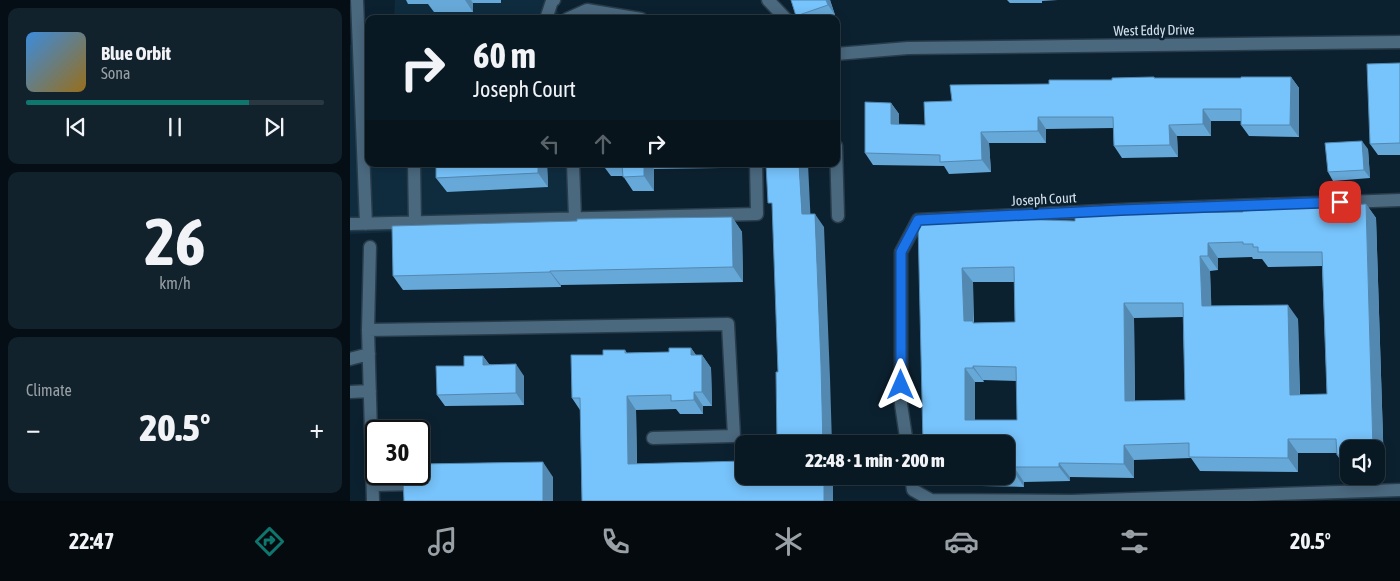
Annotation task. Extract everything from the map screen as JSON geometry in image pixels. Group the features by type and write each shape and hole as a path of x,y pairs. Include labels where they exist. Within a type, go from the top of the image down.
{"street":[{"path":"357,0 359,38 355,96 366,224"},
{"path":"547,15 554,0"},
{"path":"768,0 782,15"},
{"path":"576,15 587,10 617,15"},
{"name":"West Eddy Drive","path":"840,54 908,48 1400,42"},
{"path":"414,167 415,222"},
{"path":"573,167 575,218"},
{"path":"350,224 757,214 756,167"},
{"path":"837,167 838,216"},
{"name":"Joseph Court","path":"906,435 901,404 901,252 918,220 1400,200"},
{"path":"370,247 368,330 371,420"},
{"path":"368,330 728,324 734,436 653,438"},
{"path":"350,359 369,354"},
{"path":"350,392 370,391"},
{"path":"374,485 374,501"},
{"path":"912,485 913,490 931,500 1072,501 1400,490"}],"shaded area":[{"path":"395,0 553,0 559,15 394,15"},
{"path":"350,45 365,45 365,167 578,167 579,224 350,234"}],"building":[{"path":"791,0 826,0 828,5 799,15 796,15"},
{"path":"1400,63 1400,143 1370,144 1367,64"},
{"path":"1291,77 1290,125 1241,125 1241,109 1203,109 1203,124 1169,125 1170,145 1114,146 1113,117 1038,117 1038,131 981,132 982,160 940,162 940,155 865,153 865,102 891,103 891,124 925,125 924,102 952,101 950,85 1049,84 1049,80 1112,80 1112,78"},
{"path":"1362,141 1364,170 1328,172 1325,143"},
{"path":"436,167 538,167 538,173 436,178"},
{"path":"622,167 644,167 644,176 623,177"},
{"path":"766,167 799,167 802,214 815,214 823,435 777,435 776,372 778,372 772,203 768,203"},
{"path":"1366,204 1373,440 1340,440 1340,455 1337,455 1336,439 1288,439 1288,458 1189,457 1189,443 1124,445 1124,464 1059,463 1059,467 1015,467 1015,435 923,435 918,223 962,223 962,217 1010,217 1010,219 1075,221 1075,214 1243,212","holes":["1243,242 1243,244 1253,244 1253,247 1258,247 1258,252 1322,252 1327,394 1290,395 1288,305 1202,306 1200,256 1208,256 1208,243","1014,267 1015,322 973,323 973,321 964,321 962,268","1124,303 1183,303 1185,400 1125,401","973,366 1016,367 1017,420 965,420 965,368 973,368"]},
{"path":"732,217 733,267 393,276 392,226 577,221 577,219"},
{"path":"669,348 691,348 691,355 702,355 702,392 694,392 694,400 671,401 671,395 627,396 628,464 735,461 735,485 824,485 824,501 582,501 580,398 572,398 571,355 603,355 603,350 625,350 625,353 669,352"},
{"path":"464,356 483,356 483,365 516,364 516,393 437,395 436,366 464,366"},
{"path":"543,462 543,501 404,501 403,485 430,485 430,464"}],"route":[{"path":"901,385 901,252 918,220 1340,202"}]}
